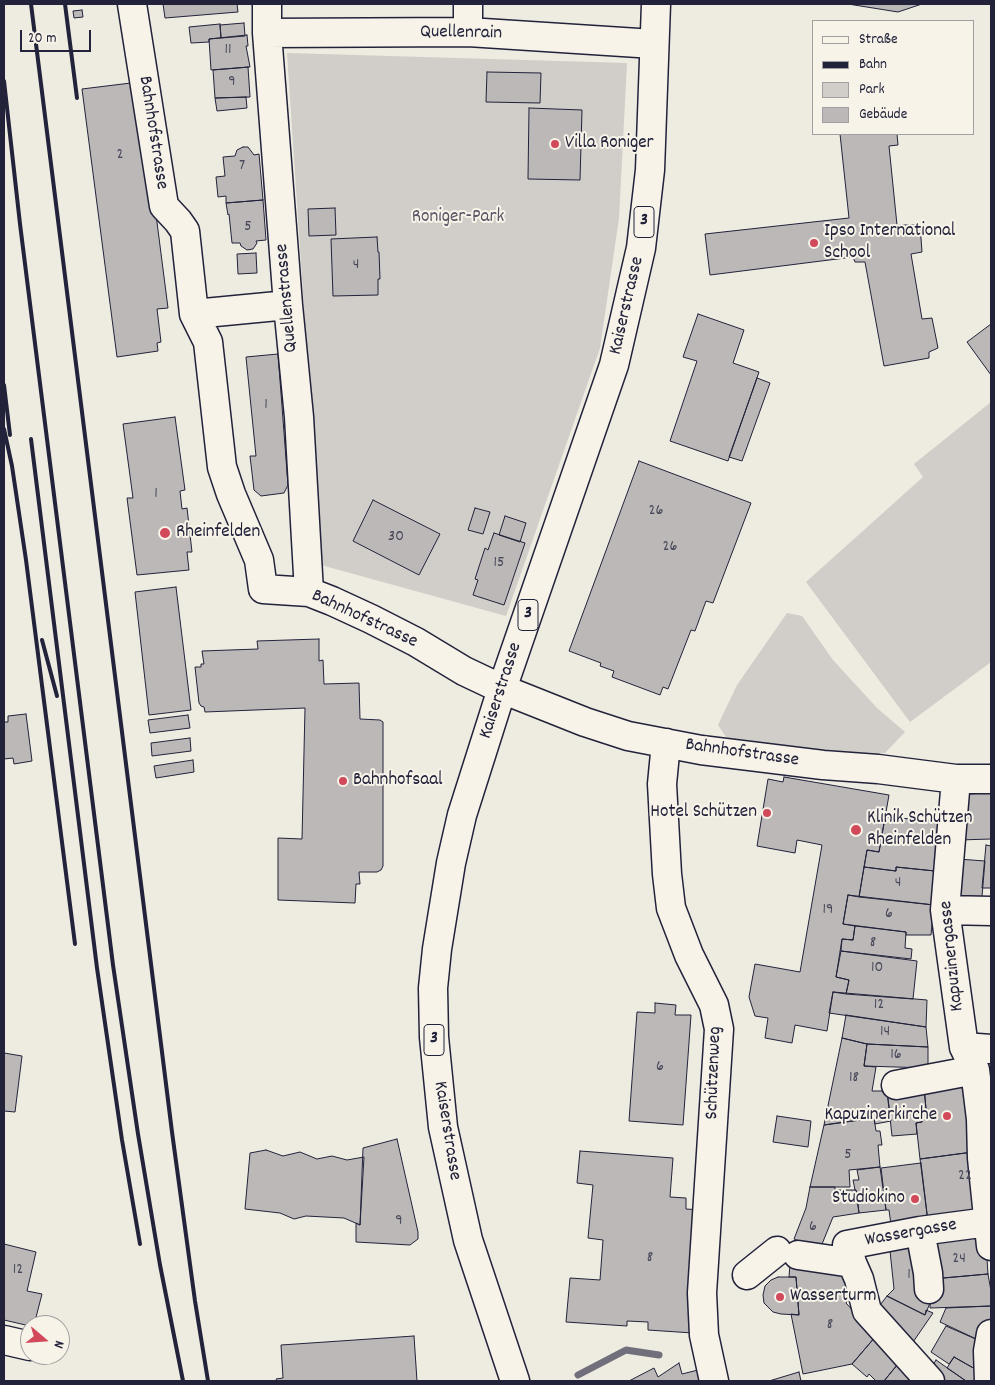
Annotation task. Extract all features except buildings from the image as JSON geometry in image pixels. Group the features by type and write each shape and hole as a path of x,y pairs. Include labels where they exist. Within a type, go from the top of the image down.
{"street":[{"name":"Bahnhofstrasse","path":"132,4 164,206 185,231 194,314 208,342 222,466 259,560 263,590 309,592 371,619 416,642 464,671 502,689 585,722 628,736 701,750 956,779 991,778"},
{"name":"Quellenstrasse","path":"267,4 267,33 288,305 299,417 309,592"},
{"path":"468,4 468,32"},
{"name":"Kaiserstrasse","path":"514,1381 460,1212 443,1127 433,1020 433,988 437,949 450,864 462,815 502,689 614,365 637,266 641,248 650,170 656,4"},
{"name":"Quellenrain","path":"267,33 468,32 654,44"},
{"path":"194,314 288,305"},
{"name":"Schützenweg","path":"666,743 662,784 667,874 671,908 689,955 714,1005 719,1029 702,1293 704,1336 714,1381"},
{"name":"Kapuzinergasse","path":"956,779 945,910 969,1058 986,1119 982,1158 990,1234"},
{"path":"945,910 991,911"},
{"path":"896,1085 991,1049"},
{"path":"920,1231 929,1289"},
{"name":"Wassergasse","path":"930,1381 867,1311 859,1279 847,1245 920,1231 990,1234"},
{"path":"747,1275 788,1253 852,1263"},
{"path":"989,1381 988,1351 991,1334"},
{"path":"4,1340 20,1344"}],"green space":[{"name":"Roniger-Park","path":"287,53 627,63 619,218 600,348 506,616 321,565"},
{"path":"991,402 991,662 910,722 806,582 923,477 914,464"},
{"path":"787,613 802,616 833,660 877,708 905,732 885,753 859,755 728,740 718,725 737,685"}],"waterway":[{"path":"578,1375 626,1350 659,1355"}],"railway":[{"path":"31,4 172,1132 208,1381"},
{"path":"65,4 77,98"},
{"path":"4,81 20,224 113,965 160,1265 183,1381"},
{"path":"4,385 10,435"},
{"path":"4,429 12,466 26,560 75,944"},
{"path":"31,439 97,968 122,1140 140,1244"},
{"path":"42,640 57,696"}],"place":[{"name":"Villa Roniger","path":"555,144"},
{"name":"Ipso International School","path":"814,243"},
{"name":"Rheinfelden","path":"165,533"},
{"name":"Bahnhofsaal","path":"343,781"},
{"name":"Hotel Schützen","path":"767,813"},
{"name":"Klinik Schützen Rheinfelden","path":"856,830"},
{"name":"Kapuzinerkirche","path":"947,1116"},
{"name":"Studiokino","path":"915,1199"},
{"name":"Wasserturm","path":"780,1297"}]}
